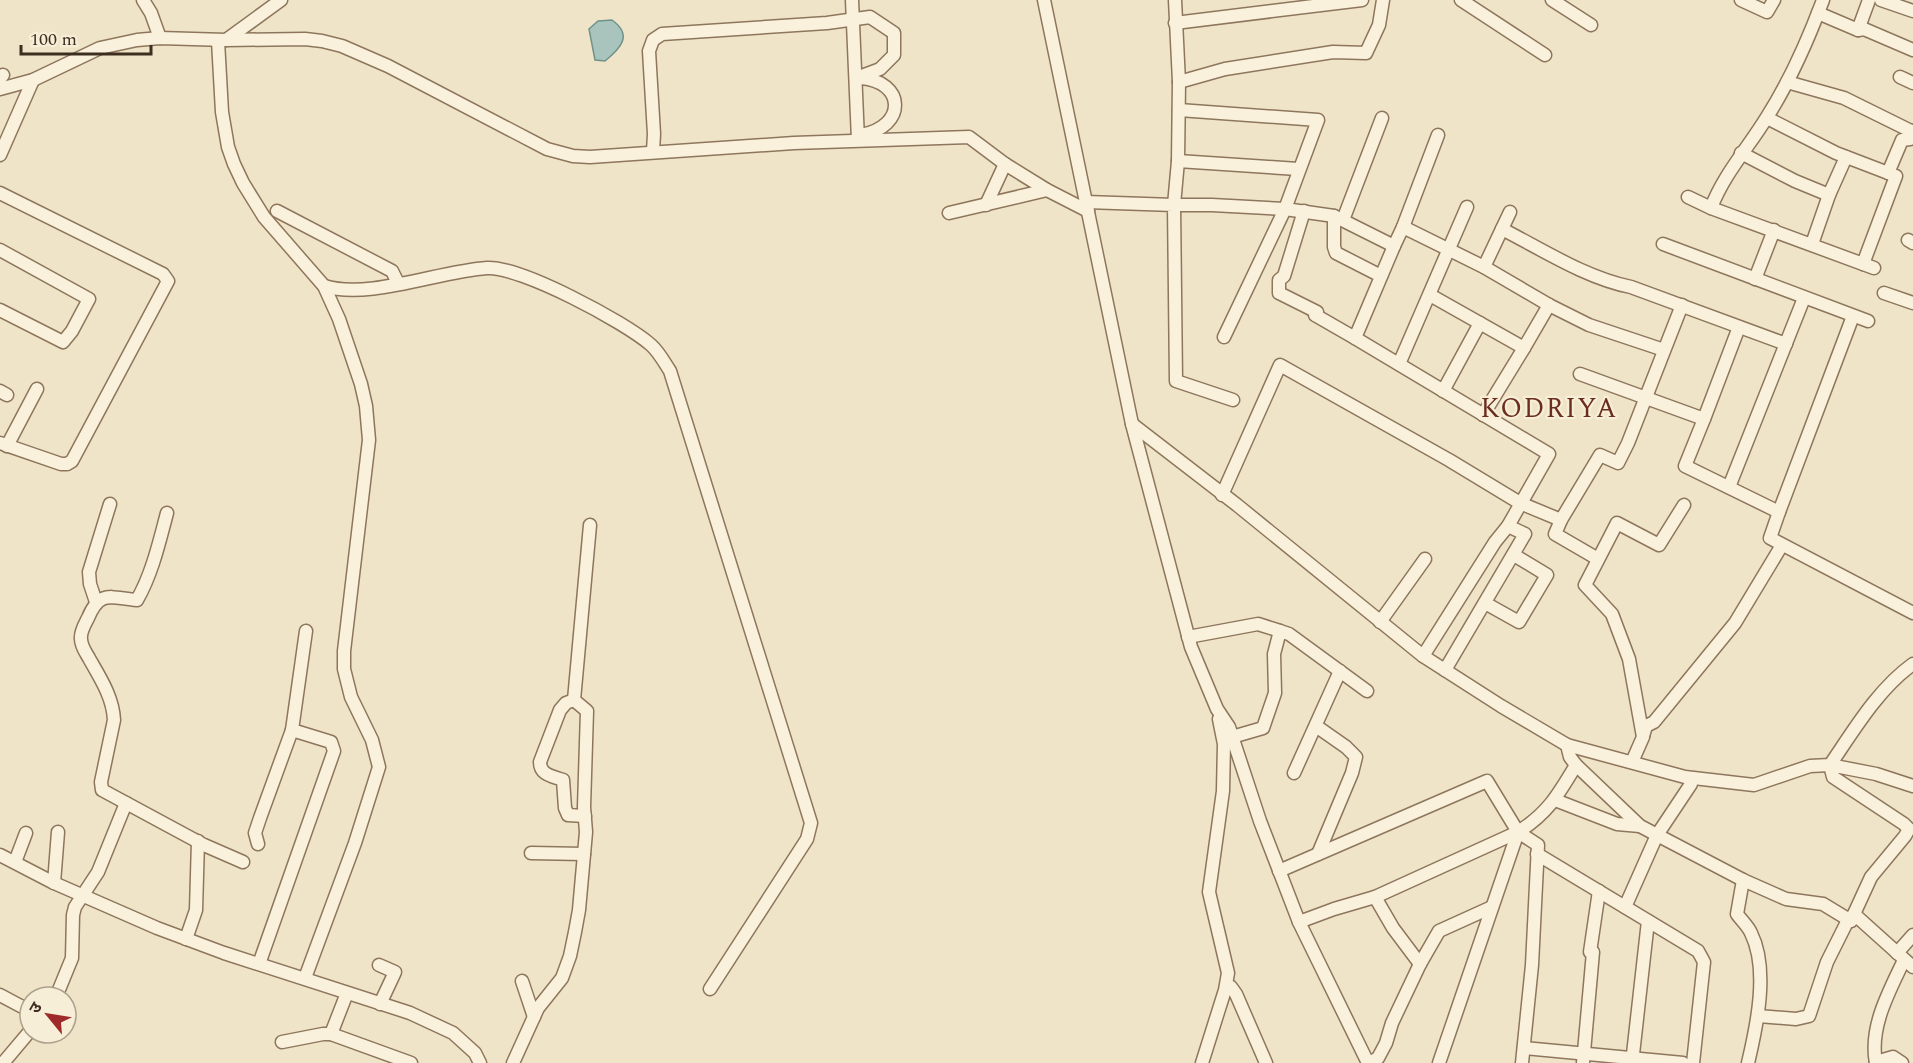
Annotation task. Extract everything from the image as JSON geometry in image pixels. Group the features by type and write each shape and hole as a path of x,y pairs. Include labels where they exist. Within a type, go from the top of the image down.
{"street":[{"path":"143,0 151,13 160,38"},
{"path":"222,40 281,0"},
{"path":"852,0 859,138"},
{"path":"1044,0 1132,424 1188,637 1217,709 1232,737 1260,821 1299,922 1369,1063 1378,1058 1386,1043 1392,1023 1420,964 1439,931 1492,907"},
{"path":"1175,0 1179,82 1178,161 1174,205 1176,381 1233,400"},
{"path":"1175,23 1362,0"},
{"path":"1179,82 1225,69 1333,52 1366,53 1379,24 1383,0"},
{"path":"1461,0 1545,55"},
{"path":"1552,0 1591,25"},
{"path":"1741,0 1767,12 1774,0"},
{"path":"1711,208 1717,193 1741,153 1767,118 1787,82 1823,0"},
{"path":"1858,30 1869,0"},
{"path":"1881,0 1913,10"},
{"path":"1818,13 1913,50"},
{"path":"653,152 649,51 657,36 680,32 870,17 894,33 894,55 880,69 856,78"},
{"path":"0,89 33,80 100,48 137,40 160,38 305,39 342,46 388,66 540,146 560,153 590,157 859,138 969,137 1005,164 1047,190 1087,207 1212,205 1304,211 1338,218 1394,246"},
{"path":"222,40 222,112 228,147 234,164 264,217 324,286 349,346 366,406 369,440 346,618 344,669 351,697 372,740 379,767 355,843 305,978"},
{"path":"1899,77 1913,83"},
{"path":"856,78 875,80 886,87 896,105 894,115 887,125 859,138"},
{"path":"0,155 33,80"},
{"path":"1787,82 1844,99 1913,132 1910,139 1902,140 1888,173"},
{"path":"1179,110 1318,120 1285,209 1224,338"},
{"path":"1381,276 1336,253 1334,247 1338,218 1382,118"},
{"path":"1688,197 1711,208 1869,266 1896,176 1846,157 1767,118"},
{"path":"1355,338 1403,227 1438,135"},
{"path":"1741,153 1795,182 1829,195"},
{"path":"1812,244 1829,195 1846,157"},
{"path":"1178,161 1298,169"},
{"path":"986,205 1005,164"},
{"path":"949,213 1047,190"},
{"path":"0,193 163,274 168,281 72,461 67,464 3,445 37,389"},
{"path":"1399,364 1467,207"},
{"path":"277,211 392,271 398,283"},
{"path":"1304,211 1284,276 1279,280 1278,293 1549,454 1508,526 1495,542 1423,656"},
{"path":"1484,267 1510,212"},
{"path":"1403,227 1484,267 1590,326 1664,350"},
{"path":"1502,229 1572,266 1618,285 1631,287 1786,344"},
{"path":"1755,279 1774,230"},
{"path":"1663,244 1868,321"},
{"path":"0,250 89,299 72,331 63,342 0,310"},
{"path":"324,286 348,290 484,268 509,270 625,326 653,347 669,371 811,823 807,839 710,989"},
{"path":"1884,293 1913,303"},
{"path":"1430,296 1524,348"},
{"path":"1729,487 1804,298"},
{"path":"1483,415 1550,305"},
{"path":"1598,559 1555,534 1600,455 1618,463 1682,305"},
{"path":"1853,316 1770,538 1913,613"},
{"path":"1443,391 1480,323"},
{"path":"1739,327 1685,466 1779,512"},
{"path":"1222,495 1280,365 1520,502 1561,520"},
{"path":"1580,374 1704,418"},
{"path":"1132,424 1423,656 1501,706 1567,744 1685,777 1754,785 1810,766 1830,765 1876,774 1913,786"},
{"path":"110,504 88,572 96,602 81,639 114,711 101,782 102,790 243,862"},
{"path":"1643,737 1629,659 1622,637 1612,614 1585,585 1617,523 1659,545 1684,505"},
{"path":"96,602 107,597 137,600 159,546 167,513"},
{"path":"574,700 590,525"},
{"path":"1445,670 1525,534 1508,526"},
{"path":"1632,762 1646,726 1654,722 1735,623 1782,545"},
{"path":"1485,603 1519,622 1547,575 1514,555"},
{"path":"1380,622 1425,559"},
{"path":"1188,637 1258,624 1289,634 1367,691"},
{"path":"258,844 255,833 292,730 306,631"},
{"path":"1232,737 1263,728 1275,693 1274,654 1280,631"},
{"path":"1758,1016 1796,1019 1809,1016 1827,962 1846,922 1852,917 1871,877 1905,836 1908,829 1904,824 1833,777 1830,765 1896,676 1913,664"},
{"path":"1294,773 1340,671"},
{"path":"513,1063 538,1008 562,978 570,956 579,910 586,832 587,711 574,700"},
{"path":"574,700 566,703 560,710 540,762 540,769 543,773 563,780 565,808 568,815 585,816"},
{"path":"1202,1063 1225,990 1228,973 1209,892 1223,791 1224,744 1217,709"},
{"path":"1316,726 1356,757 1352,773 1318,854"},
{"path":"260,964 334,751 331,742 292,730"},
{"path":"1567,744 1570,757 1576,765 1640,826 1743,880 1786,899 1823,904 1852,917 1905,960"},
{"path":"1299,922 1375,897 1518,832 1534,822 1555,800 1576,765"},
{"path":"1279,871 1487,781 1518,832 1538,845 1532,965 1522,1063"},
{"path":"1625,907 1658,835 1691,784"},
{"path":"1555,800 1617,824 1640,826"},
{"path":"61,985 72,958 73,915 82,895 98,872 126,804"},
{"path":"54,883 58,832"},
{"path":"1439,1063 1518,832"},
{"path":"15,862 26,833"},
{"path":"186,939 196,910 198,841"},
{"path":"531,853 584,854"},
{"path":"1537,854 1698,951 1704,962 1693,1063"},
{"path":"0,855 54,883 157,928 410,1013 453,1033 475,1053 480,1063"},
{"path":"1743,880 1737,914 1751,932 1759,958 1758,1016 1748,1063"},
{"path":"1584,1059 1599,891"},
{"path":"1375,897 1393,928 1420,964"},
{"path":"1632,1061 1648,921"},
{"path":"1902,1063 1893,1057 1876,1062 1874,1050 1876,1031 1887,996 1905,960 1913,935"},
{"path":"379,965 395,972 380,1004"},
{"path":"522,981 534,1017"},
{"path":"1232,987 1266,1063"},
{"path":"331,1034 347,993"},
{"path":"0,995 18,1005"},
{"path":"282,1042 331,1034 411,1063"},
{"path":"3,1063 18,1045"},
{"path":"1524,1048 1584,1059 1683,1063"}],"water":[{"path":"612,20 622,31 620,46 605,61 595,60 589,29 598,21"}],"district":[{"name":"KODRIYA","path":"1549,409"}]}
